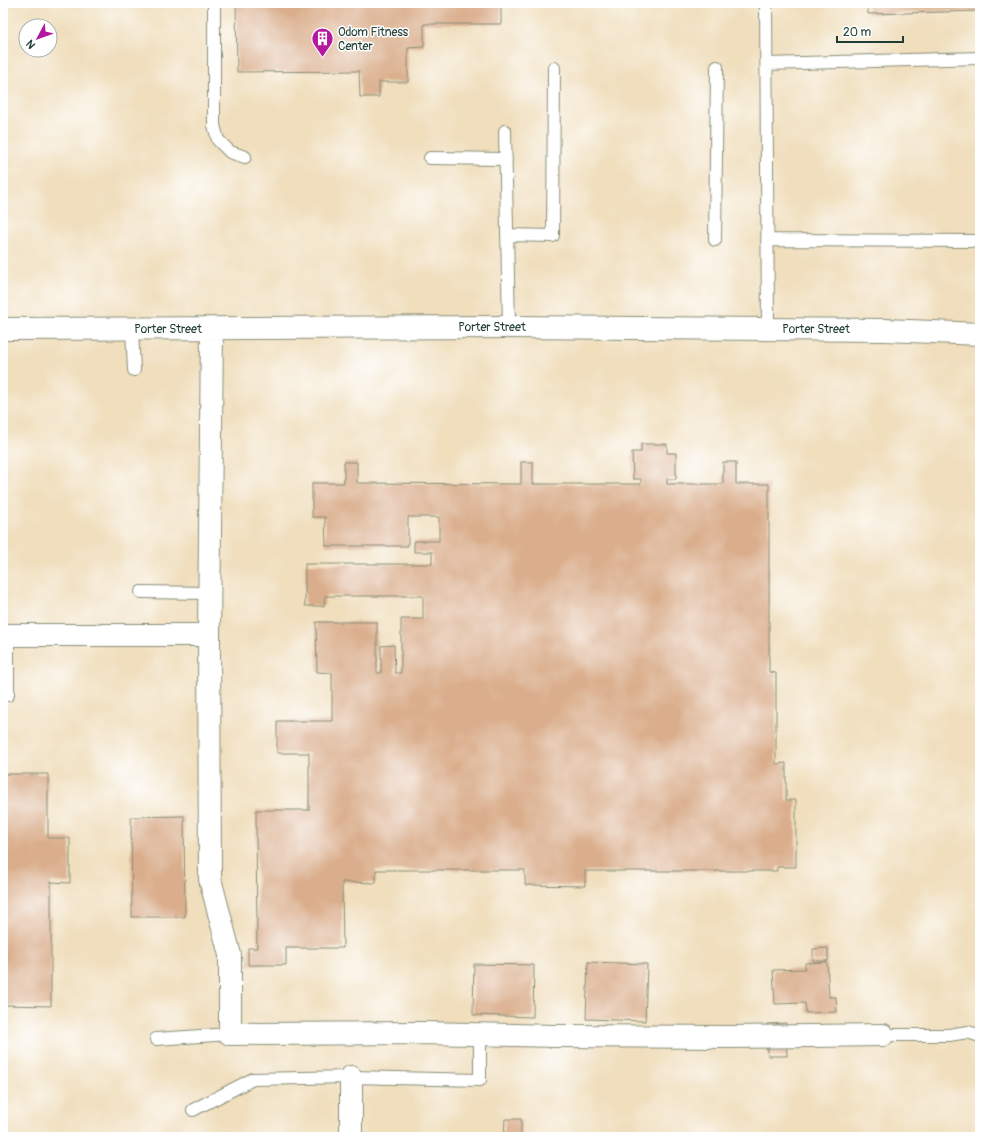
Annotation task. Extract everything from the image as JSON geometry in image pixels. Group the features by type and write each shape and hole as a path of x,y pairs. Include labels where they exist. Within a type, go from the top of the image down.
{"street":[{"name":"Porter Street","path":"3,329 509,327 885,330 980,334"},
{"path":"212,329 209,593 210,879 230,955 230,1034 423,1033 731,1037 883,1035"},
{"path":"5,635 209,635"},
{"path":"351,1078 351,1137"}],"lane":[{"path":"214,3 214,125 218,140 230,152 245,157"},
{"path":"766,3 768,329"},
{"path":"767,64 980,58"},
{"path":"715,240 717,67"},
{"path":"507,235 553,236 554,68"},
{"path":"505,131 509,327"},
{"path":"430,158 506,159"},
{"path":"767,240 980,241"},
{"path":"132,329 134,370"},
{"path":"141,592 209,593"},
{"path":"3,695 8,695 5,635"},
{"path":"883,1035 949,1035 968,1032 980,1036"},
{"path":"156,1039 230,1034"},
{"path":"193,1110 253,1079 351,1078 480,1080 480,1034"}],"building":[{"name":"Odom Fitness Center","path":"236,3 501,3 501,24 424,24 424,47 408,48 408,82 379,82 379,97 360,97 359,71 237,72"},
{"path":"868,3 980,3 980,11 868,14"},
{"path":"641,444 667,444 667,453 676,453 676,479 667,479 667,484 723,484 723,462 736,462 736,484 769,484 769,672 776,673 776,764 786,763 786,800 796,800 796,867 777,867 777,871 585,871 585,886 525,885 525,870 376,870 376,883 342,882 343,948 286,948 286,965 248,965 248,948 257,948 256,810 309,810 309,753 277,753 277,721 332,721 332,673 317,672 316,622 377,622 377,673 381,673 381,646 394,645 395,673 401,673 401,619 423,619 423,596 325,596 324,606 305,606 305,564 432,564 432,552 414,552 414,541 439,541 439,517 408,517 408,546 326,546 325,517 312,517 312,483 344,483 344,462 357,462 357,483 521,484 521,462 533,462 533,484 641,484 641,479 633,479 632,452 641,452"},
{"path":"3,774 48,774 48,838 70,838 70,883 51,882 51,1006 3,1005"},
{"path":"184,816 185,917 132,917 131,817"},
{"path":"828,948 828,961 813,961 813,949"},
{"path":"588,962 647,964 645,1021 586,1019"},
{"path":"827,962 829,997 836,997 837,1012 806,1013 805,1003 775,1004 773,970 805,969 805,963"},
{"path":"474,964 534,965 533,1017 473,1015"},
{"path":"786,1023 787,1056 768,1056 767,1024"},
{"path":"505,1119 521,1119 521,1137 504,1137"}],"place":[{"name":"Odom Fitness Center","path":"322,58"}]}
